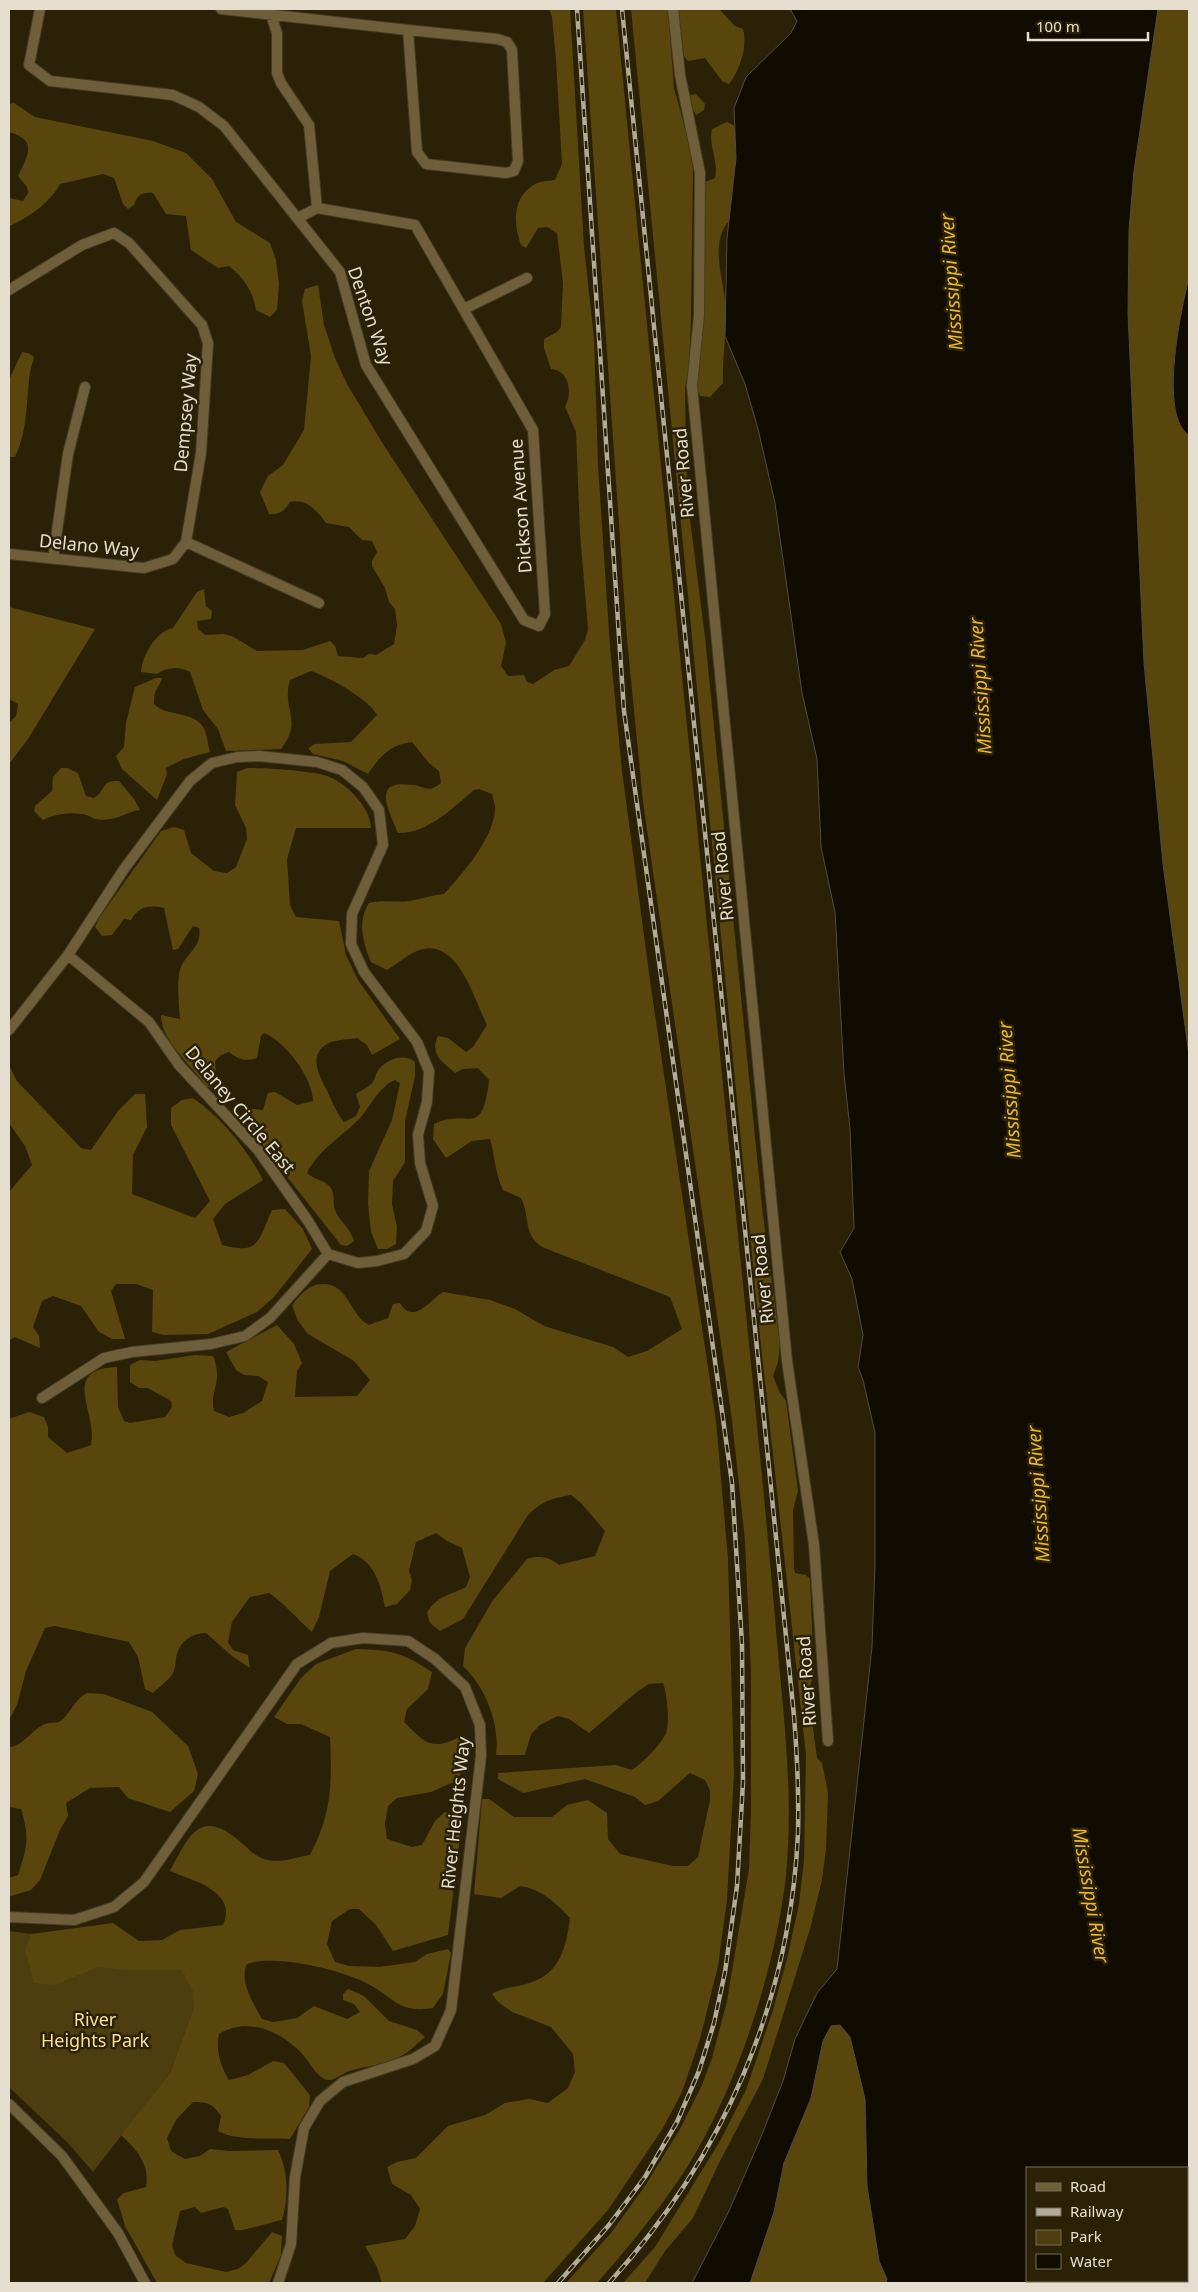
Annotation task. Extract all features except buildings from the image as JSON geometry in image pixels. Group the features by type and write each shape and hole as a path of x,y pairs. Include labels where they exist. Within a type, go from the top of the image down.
{"street":[{"name":"Denton Way","path":"40,9 29,65 50,81 173,94 199,107 224,126 340,272 366,365 524,620 539,626"},
{"path":"221,9 497,39 507,42 512,50 518,160 514,171 506,173 426,164 421,159 417,152 408,30"},
{"name":"River Road","path":"673,9 680,75 692,122 700,173 699,314 692,386 787,1361 814,1545 828,1741"},
{"path":"271,15 277,33 277,73 310,125 317,208 298,218"},
{"name":"Dickson Avenue","path":"317,208 415,225 533,430 545,614 539,626"},
{"name":"Dempsey Way","path":"9,290 82,245 114,233 129,243 202,325 208,342 201,453 186,542"},
{"path":"464,310 527,278"},
{"path":"53,559 68,454 85,387"},
{"path":"186,542 319,603"},
{"name":"Delano Way","path":"9,554 144,568 173,558 186,542"},
{"path":"9,1030 68,955 124,868 184,788 212,763 237,757 252,756 317,762 342,770 363,787 379,810 383,845 352,914 351,944 364,972 417,1042 429,1071 427,1102 418,1135 420,1163 433,1206 426,1231 404,1254 377,1262 358,1263 328,1254 270,1318 244,1336 211,1344 132,1352 104,1358 42,1398"},
{"name":"Delaney Circle East","path":"68,955 149,1022 179,1065 258,1150 308,1221 328,1254"},
{"name":"River Heights Way","path":"9,1917 74,1920 114,1907 122,1901 144,1882 297,1664 331,1643 363,1638 408,1641 435,1659 465,1687 480,1725 481,1756 451,2010 435,2046 413,2059 343,2082 320,2101 304,2128 295,2177 291,2244 278,2283"},
{"path":"9,2104 62,2156 118,2233 145,2283"}],"green space":[{"name":"River Heights Park","path":"9,1931 212,1958 170,2073 93,2172 69,2144 9,2087"}],"shaded area":[{"path":"549,9 570,9 584,247 594,338 598,465 610,647 622,771 651,988 716,1421 728,1559 734,1774 727,1900 718,1966 700,2039 682,2092 663,2128 608,2210 543,2283 382,2283 377,2267 365,2246 405,2239 415,2226 420,2209 411,2195 392,2184 387,2167 397,2162 416,2158 448,2126 485,2115 505,2103 529,2099 548,2103 568,2088 575,2072 573,2054 551,2027 512,2012 499,2003 492,1994 540,1979 548,1973 555,1966 564,1948 570,1918 541,1893 520,1886 501,1898 474,1894 482,1799 489,1799 514,1817 552,1817 567,1805 588,1800 607,1813 608,1839 620,1854 673,1866 688,1866 698,1857 710,1800 710,1790 705,1780 690,1773 658,1801 645,1805 635,1797 585,1779 523,1793 498,1779 498,1773 616,1765 632,1770 651,1753 666,1733 668,1708 663,1683 649,1684 638,1691 589,1733 569,1719 558,1716 540,1725 531,1734 525,1755 496,1755 496,1731 490,1707 478,1685 463,1666 465,1648 493,1600 527,1559 535,1557 544,1558 552,1560 559,1565 595,1556 605,1531 581,1503 571,1495 552,1499 542,1504 528,1515 463,1619 440,1631 430,1623 427,1613 434,1603 466,1587 470,1577 462,1548 436,1533 416,1542 409,1571 412,1580 410,1590 397,1604 385,1607 379,1583 372,1569 361,1558 353,1554 330,1571 319,1617 312,1632 269,1593 250,1597 232,1622 228,1642 233,1650 248,1655 250,1668 232,1656 206,1633 197,1634 188,1638 181,1645 173,1673 153,1693 145,1689 138,1657 129,1642 55,1626 45,1628 26,1671 17,1705 9,1720 9,1419 29,1412 44,1417 48,1427 48,1437 67,1453 91,1445 92,1433 85,1395 85,1384 89,1376 100,1370 117,1367 118,1407 124,1421 130,1423 165,1417 172,1407 171,1401 148,1388 139,1388 130,1382 130,1365 140,1360 155,1361 195,1355 213,1356 217,1373 213,1397 214,1411 229,1417 243,1413 262,1401 268,1382 258,1376 244,1375 236,1370 226,1352 277,1325 294,1344 302,1363 297,1371 295,1397 357,1396 370,1380 354,1361 308,1334 298,1321 292,1305 305,1291 317,1284 331,1285 338,1289 344,1294 357,1315 369,1325 388,1318 393,1304 400,1303 411,1312 416,1311 422,1309 443,1292 490,1300 515,1309 544,1326 613,1347 628,1357 647,1351 682,1329 670,1297 542,1247 536,1242 529,1231 526,1212 521,1198 503,1190 498,1178 490,1139 472,1141 446,1158 433,1139 434,1124 446,1120 477,1116 482,1110 486,1099 489,1080 478,1068 463,1069 455,1073 436,1053 435,1048 438,1036 448,1038 466,1052 473,1047 487,1025 462,972 453,960 443,952 431,948 417,951 387,970 371,962 362,932 363,918 369,903 409,901 444,894 476,855 489,832 495,808 492,794 479,789 474,790 430,824 409,832 398,833 387,807 387,792 391,787 399,784 433,788 441,783 439,771 429,763 412,742 398,745 386,752 368,774 343,761 313,754 308,748 315,744 351,742 377,715 366,702 348,689 311,671 290,680 288,700 292,722 291,730 288,739 281,749 226,751 218,729 203,710 190,672 173,668 157,674 141,672 144,659 151,645 161,634 173,628 197,592 204,589 206,606 212,611 211,619 197,621 198,629 205,635 223,634 232,636 257,651 303,650 330,641 335,646 338,656 363,658 369,654 376,655 394,644 397,625 395,609 389,602 385,588 372,566 372,561 377,552 372,541 362,540 349,527 326,523 311,506 302,502 290,502 281,512 269,514 260,492 268,476 283,465 304,430 311,356 302,301 305,289 318,285 324,325 335,358 347,384 383,444 501,624 506,643 501,666 508,676 524,675 527,682 533,684 554,670 569,666 585,640 588,629 580,533 576,432 565,407 569,395 568,383 562,373 551,369 544,348 544,339 557,332 561,327 563,283 557,233 547,227 538,228 526,248 521,245 516,219 518,203 527,190 535,184 555,180 562,164 556,60 552,17"},
{"path":"583,9 616,9 763,1485 784,1722 789,1814 786,1875 773,1950 750,2029 720,2106 703,2141 674,2187 609,2270 597,2283 566,2283 611,2233 645,2186 680,2129 702,2085 712,2058 727,2001 749,1869 751,1810 751,1672 745,1541 732,1420 643,802 627,639"},
{"path":"631,9 668,9 674,88 690,146 693,170 691,318 689,370 685,388 686,461 690,519 705,637 762,1207 780,1344 778,1362 773,1376 780,1393 786,1401 798,1491 793,1510 794,1569 795,1573 806,1575 810,1579 814,1675 808,1691 817,1758 822,1763 828,1793 826,1849 822,1880 810,1929 763,2079 719,2163 693,2218 665,2251 645,2283 623,2283 655,2247 720,2141 746,2090 773,2010 799,1904 804,1860 806,1755 759,1327"},
{"path":"678,9 719,9 735,26 743,29 744,50 742,58 737,72 729,84 722,81 705,58 688,61 684,56"},
{"path":"1158,9 1189,9 1189,278 1177,337 1173,383 1174,405 1179,422 1189,435 1189,1055 1163,864 1144,663 1128,314 1129,230 1134,171"},
{"path":"696,94 705,104 704,110 696,115 689,102 690,95"},
{"path":"14,103 35,117 153,141 186,153 212,179 236,222 270,243 276,260 279,284 277,310 270,317 256,310 250,291 243,280 229,266 218,268 191,250 186,216 166,214 153,193 140,195 134,205 128,209 123,204 114,178 103,174 60,184 56,191 38,209 24,219 9,226 9,198 23,201 28,193 27,187 18,176 27,156 27,144 18,135 9,132 9,104"},
{"path":"727,122 735,126 736,158 729,221 723,230 719,251 726,307 723,383 710,397 700,396 696,385 705,182 715,178 716,172 711,141 712,129"},
{"path":"22,352 34,357 30,372 22,436 15,457 9,457 9,380"},
{"path":"9,607 95,629 28,739 9,764 9,723 16,716 18,704 9,699"},
{"path":"156,678 162,678 156,691 154,704 165,711 187,716 199,722 204,728 210,752 184,759 166,768 167,774 157,800 122,769 116,756 124,747 126,723 135,687"},
{"path":"61,768 67,768 78,773 86,796 94,798 106,784 119,781 134,799 140,810 104,820 66,813 43,820 34,811 35,806 52,791 53,777"},
{"path":"247,768 304,772 332,778 352,792 363,806 370,821 371,828 296,828 287,859 290,905 296,917 339,921 346,955 358,980 400,1039 372,1055 367,1045 357,1038 331,1042 319,1052 317,1064 320,1077 339,1116 344,1122 356,1116 360,1107 356,1094 374,1081 377,1072 384,1064 400,1058 410,1059 415,1062 415,1076 405,1121 405,1162 393,1181 392,1204 397,1227 396,1244 387,1249 378,1249 371,1232 368,1204 369,1171 392,1120 400,1083 395,1080 385,1087 361,1117 318,1157 307,1173 328,1184 332,1190 335,1210 354,1241 347,1246 341,1245 269,1154 242,1113 247,1108 263,1110 268,1093 275,1092 297,1105 313,1101 312,1092 303,1071 289,1052 272,1037 264,1033 261,1036 257,1058 242,1059 229,1052 221,1055 215,1061 217,1088 207,1087 178,1053 166,1034 161,1015 180,1019 179,972 196,945 199,928 193,926 178,949 173,950 164,908 149,907 141,909 131,920 124,919 112,935 102,936 95,927 99,918 161,831 174,827 184,830 191,853 214,871 227,873 236,867 247,839 246,828 235,805 237,772"},
{"path":"9,1065 17,1081 81,1148 91,1150 118,1111 135,1094 145,1094 147,1127 133,1155 132,1194 195,1218 210,1201 171,1125 171,1108 182,1100 193,1098 214,1115 233,1135 263,1180 225,1204 213,1219 222,1245 234,1248 251,1246 260,1237 272,1210 285,1209 303,1229 312,1249 274,1297 257,1312 208,1334 164,1335 152,1332 153,1290 136,1284 116,1284 111,1291 125,1339 112,1339 99,1332 81,1306 53,1296 42,1301 33,1327 39,1336 40,1348 15,1337 9,1340 9,1192 32,1165 25,1146 9,1123"},
{"path":"356,1649 396,1653 432,1672 428,1689 407,1709 404,1722 422,1739 428,1742 440,1744 457,1738 466,1742 470,1748 458,1780 431,1792 397,1798 388,1806 385,1824 387,1839 412,1847 422,1845 435,1821 445,1812 462,1820 448,1935 393,1951 376,1925 359,1909 350,1909 332,1921 327,1944 335,1962 349,1966 379,1967 415,1962 427,1954 448,1949 451,1953 443,1994 433,2008 411,2008 403,2006 364,1982 339,1972 289,1962 259,1961 247,1964 245,1971 246,1985 262,2019 273,2022 297,2018 314,2006 347,2019 360,2012 354,2004 343,2000 343,1994 348,1989 364,1996 389,2021 417,2030 425,2037 395,2059 349,2071 328,2080 318,2074 296,2047 265,2029 242,2026 219,2034 220,2058 229,2080 248,2075 273,2061 284,2063 310,2095 309,2107 290,2139 253,2138 235,2137 218,2131 221,2116 213,2106 203,2102 193,2102 176,2120 167,2138 171,2151 185,2159 200,2156 210,2149 229,2151 278,2150 286,2175 286,2203 282,2220 239,2230 235,2230 228,2209 223,2207 201,2213 195,2207 180,2211 172,2245 175,2255 186,2263 226,2272 238,2269 246,2263 272,2232 282,2236 281,2255 269,2283 157,2283 125,2226 117,2199 124,2193 146,2187 147,2179 141,2158 121,2135 170,2073 194,2007 193,1991 182,1970 126,1970 98,1967 55,1985 34,1983 25,1950 31,1934 113,1923 139,1941 162,1940 180,1930 223,1925 226,1913 224,1904 219,1896 211,1889 170,1871 188,1839 195,1831 203,1827 212,1826 224,1830 263,1859 273,1861 310,1855 327,1812 331,1769 330,1737 301,1724 287,1724 274,1717 301,1678 316,1664"},
{"path":"87,1693 104,1694 152,1712 188,1746 198,1774 194,1791 170,1812 128,1798 119,1787 90,1788 66,1803 68,1816 60,1830 40,1880 31,1890 11,1896 9,1895 9,1878 18,1875 24,1857 26,1828 21,1809 9,1807 9,1747 24,1741 40,1726 61,1721 74,1704"},
{"path":"840,2025 850,2037 865,2099 867,2186 879,2261 887,2279 886,2283 750,2283 774,2212 784,2163 811,2098 823,2041 831,2026"}],"water":[{"name":"Mississippi River","path":"790,9 1158,9 1134,171 1129,230 1128,314 1144,663 1163,864 1189,1055 1189,2283 886,2283 887,2279 879,2261 867,2186 865,2099 850,2037 840,2025 831,2026 823,2041 811,2098 784,2163 774,2212 750,2283 692,2283 729,2211 761,2137 783,2081 795,2039 817,1993 837,1969 872,1647 875,1564 875,1433 863,1380 858,1367 863,1335 852,1279 840,1252 854,1228 850,1129 844,1074 835,912 821,847 817,759 802,693 775,503 758,429 745,384 725,336 727,238 736,158 734,108 746,77 791,33 797,21"},
{"path":"1189,278 1189,435 1180,424 1175,407 1173,385 1177,336"}],"railway":[{"path":"558,2283 609,2225 645,2177 677,2122 699,2071 714,2023 725,1972 737,1886 743,1782 742,1645 732,1483 624,711 577,9"},
{"path":"609,2283 650,2235 686,2184 717,2130 743,2075 765,2017 781,1958 792,1896 798,1833 798,1774 794,1716 622,9"}]}
